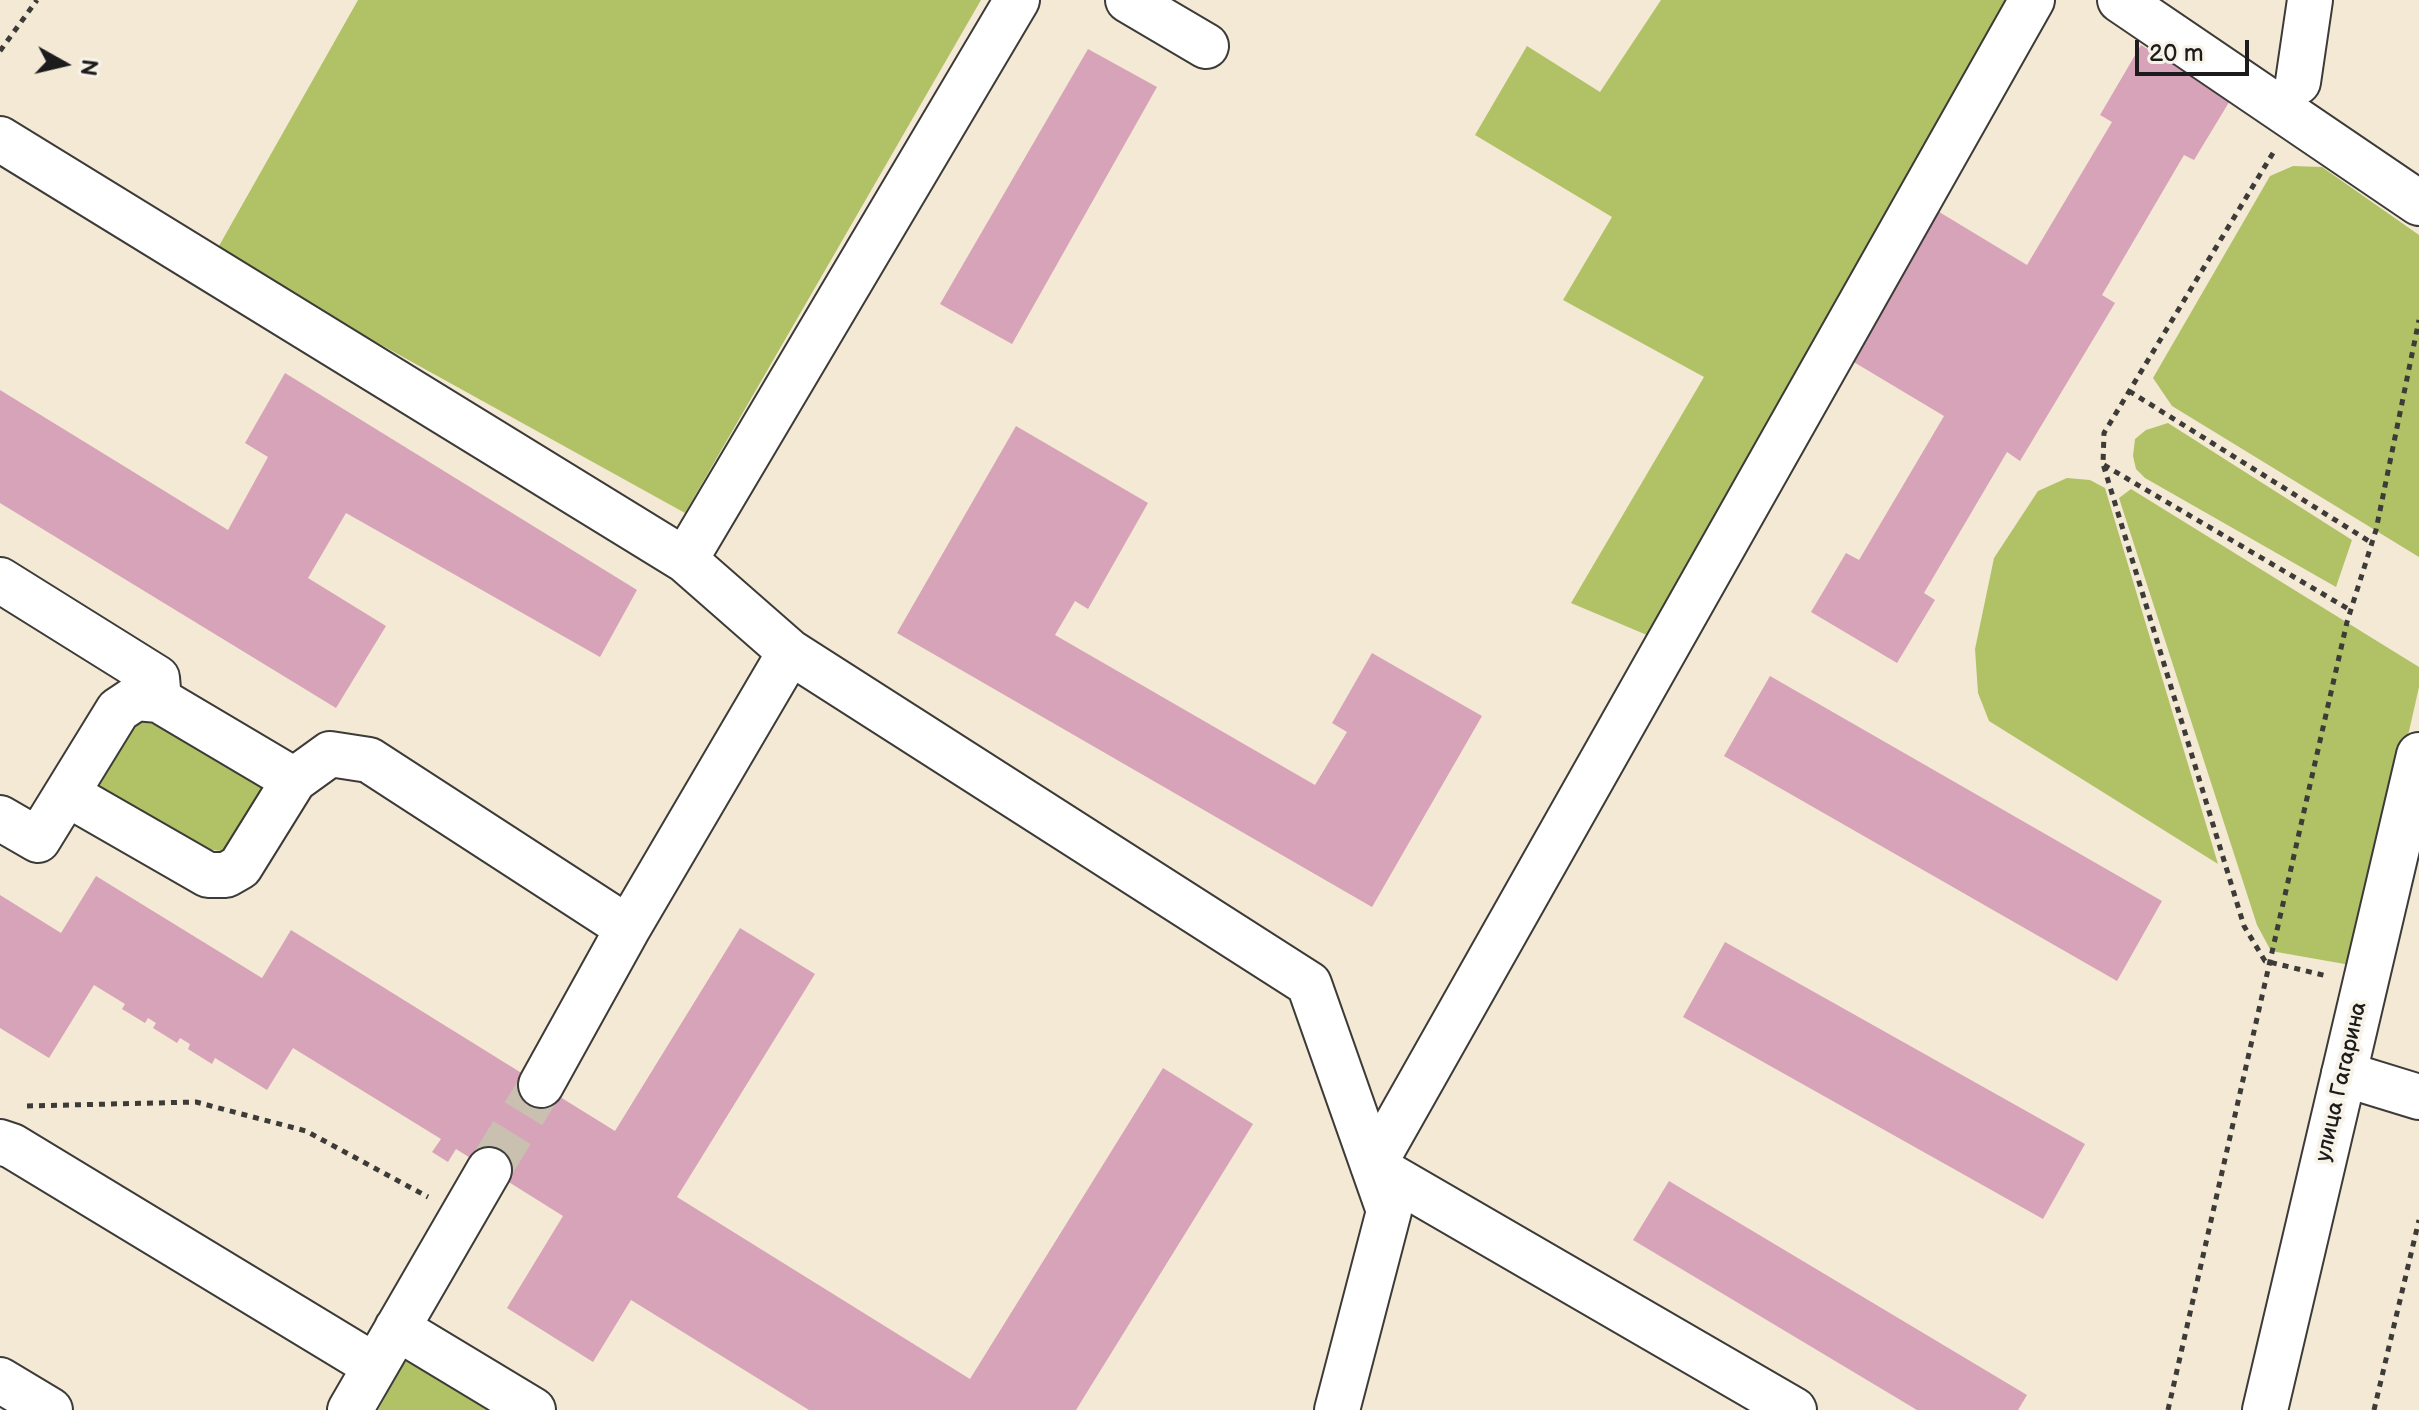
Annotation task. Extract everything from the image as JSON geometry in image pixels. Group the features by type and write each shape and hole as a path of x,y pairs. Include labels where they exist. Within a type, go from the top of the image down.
{"main road":[{"path":"685,560 1017,0"},
{"path":"1128,0 1206,46"},
{"path":"1373,1166 2032,0"},
{"path":"2120,0 2296,100 2419,203"},
{"path":"2296,100 2310,0"},
{"path":"0,139 685,560 790,652 1309,984 1389,1211 1337,1410"},
{"path":"0,580 157,678 159,700"},
{"path":"541,1085 628,928 790,652"},
{"path":"0,818 38,840 118,710 136,698 159,700 294,780"},
{"path":"67,794 208,875 226,875 240,867 294,780 330,754 369,760 628,928"},
{"name":"улица Гагарина","path":"2265,1410 2419,755"},
{"path":"2344,1074 2419,1097"},
{"path":"7,1127 12,1146 375,1366"},
{"path":"1373,1166 1794,1410"},
{"path":"350,1410 489,1170"},
{"path":"397,1328 533,1410"},
{"path":"0,1380 50,1410"}],"path":[{"path":"0,51 37,0"},
{"path":"2296,100 2104,433 2103,464 2244,926 2265,961 2365,984"},
{"path":"2168,1410 2350,610 2372,543 2419,320"},
{"path":"2129,391 2372,543"},
{"path":"2103,464 2350,610"},
{"path":"7,1127 28,1106 196,1102 306,1131 463,1216"},
{"path":"2374,1410 2419,1220"}],"green space":[{"path":"358,0 981,0 685,513 215,253"},
{"path":"1661,0 2023,0 1654,638 1571,603 1704,377 1563,300 1612,217 1475,135 1527,46 1600,92"},
{"path":"2293,166 2322,167 2419,235 2419,557 2172,406 2153,378 2270,176"},
{"path":"2168,423 2352,540 2336,587 2145,478 2136,469 2133,456 2135,439 2146,430"},
{"path":"2067,478 2090,480 2105,488 2218,864 1989,721 1978,693 1975,649 1994,558 2038,491"},
{"path":"2131,489 2419,667 2419,687 2356,966 2271,951 2257,925 2119,498"},
{"path":"144,715 269,784 236,840 221,851 207,849 101,790 97,778 131,720"},
{"path":"407,1358 494,1410 378,1410"}],"building":[{"path":"2141,45 2231,99 2194,160 2184,155 2102,295 2115,303 2020,461 2007,452 1924,593 1935,600 1897,663 1811,612 1846,553 1859,560 1944,416 1842,355 1931,207 2027,265 2112,122 2100,115"},
{"path":"1088,49 1157,87 1012,344 940,304"},
{"path":"285,373 637,590 600,657 346,513 308,578 386,626 336,708 0,503 0,390 228,530 268,457 245,443"},
{"path":"1016,426 1148,503 1088,609 1075,601 1055,635 1315,785 1347,732 1332,723 1372,653 1482,716 1372,907 897,633"},
{"path":"1770,676 2162,901 2117,981 1724,756"},
{"path":"96,876 262,978 291,930 615,1131 740,928 815,974 677,1197 970,1379 1163,1068 1253,1124 1076,1410 809,1410 631,1300 593,1362 507,1308 563,1216 456,1149 448,1162 432,1152 441,1139 293,1048 267,1090 215,1058 212,1064 188,1049 190,1044 180,1038 177,1043 153,1028 156,1023 148,1018 145,1023 122,1009 125,1004 94,985 49,1058 0,1028 0,895 61,933"},
{"path":"1725,942 2085,1144 2043,1219 1683,1017"},
{"path":"1669,1181 2027,1395 2018,1410 1917,1410 1633,1240"}],"tunnel":[{"path":"489,1170 541,1085"}]}
